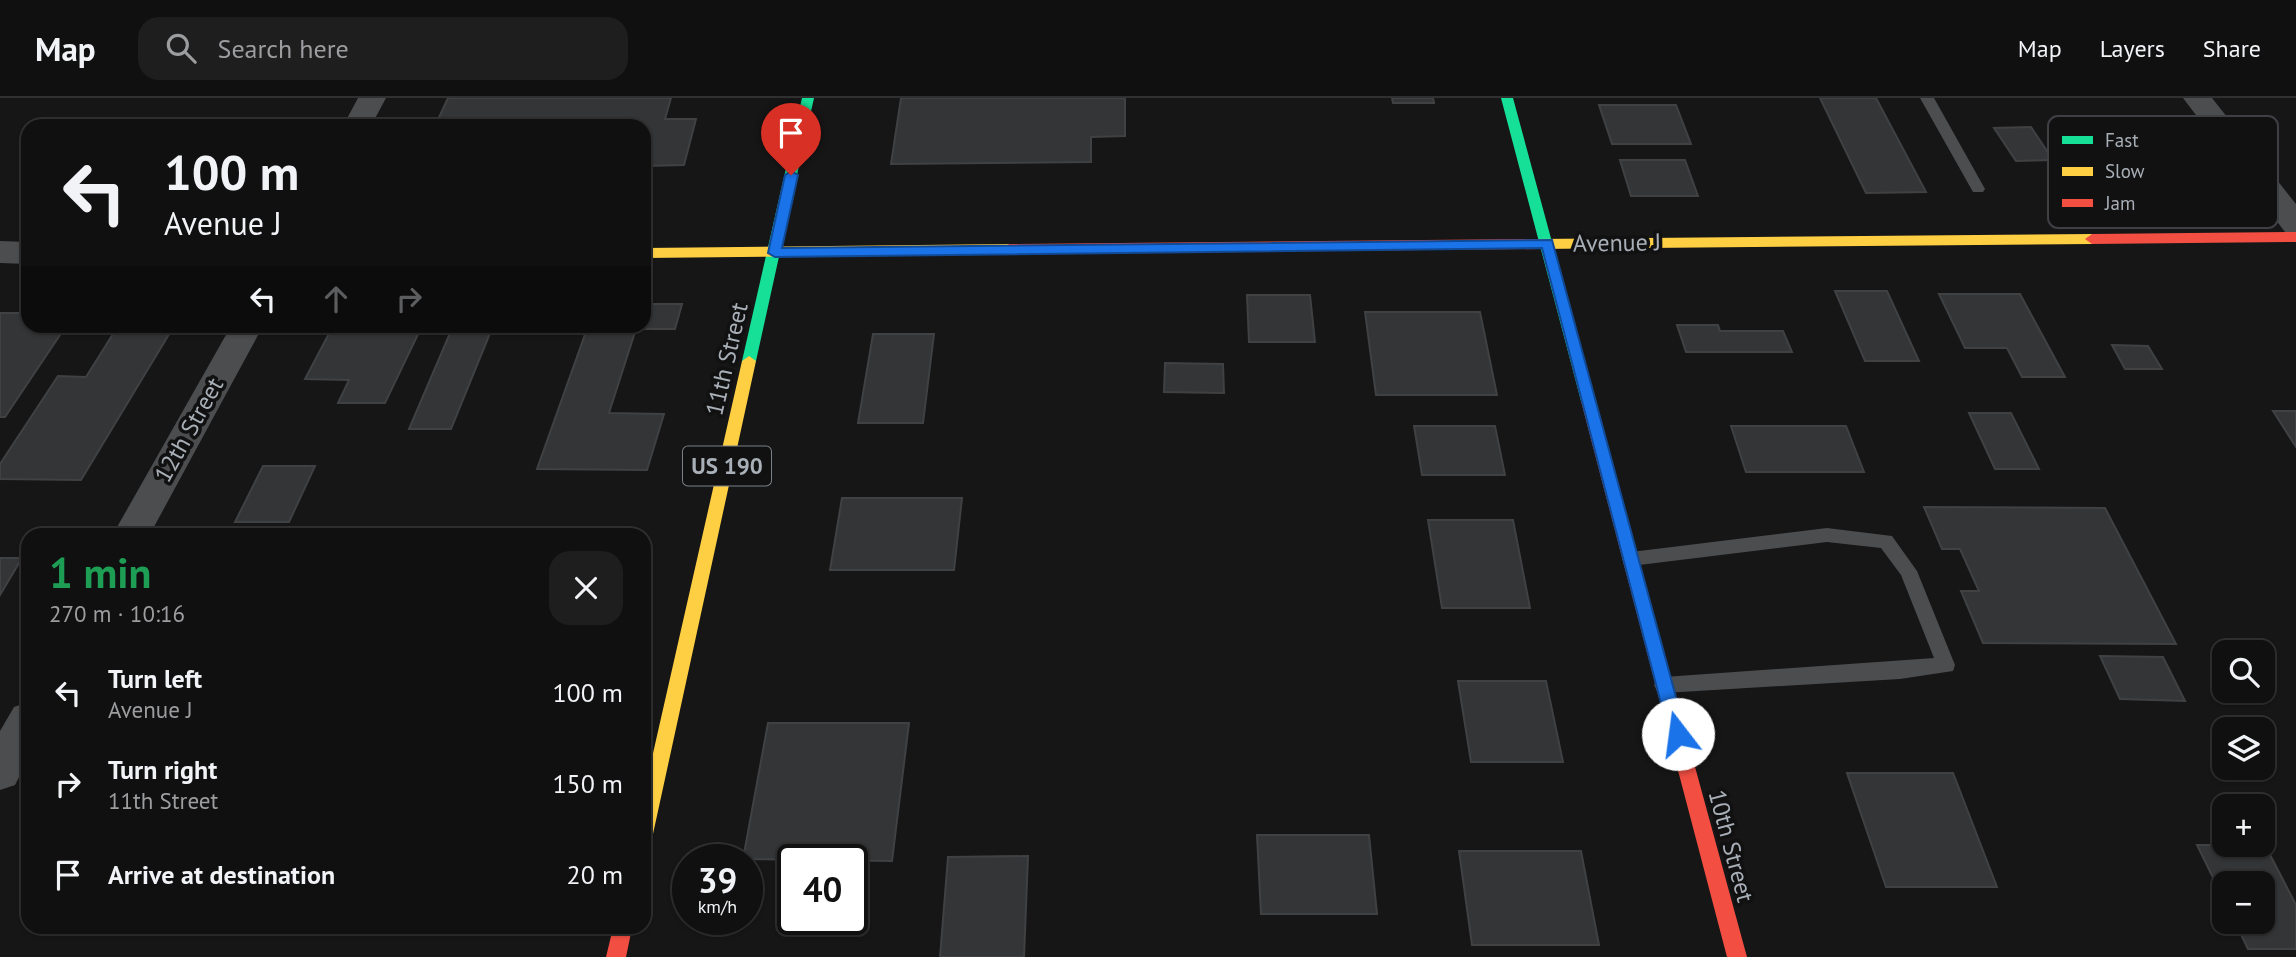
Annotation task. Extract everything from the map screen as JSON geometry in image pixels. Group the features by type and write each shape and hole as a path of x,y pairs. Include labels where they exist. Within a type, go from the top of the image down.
{"street":[{"path":"361,119 372,98"},
{"name":"11th Street","path":"651,803 808,98"},
{"name":"10th Street","path":"1507,98 1737,957"},
{"path":"2197,98 2211,116"},
{"path":"2278,202 2296,225"},
{"name":"Avenue J","path":"651,253 2296,237"},
{"path":"0,252 21,253"},
{"name":"12th Street","path":"135,528 243,333"},
{"path":"0,771 21,733"},
{"path":"616,957 622,934"}],"lane":[{"path":"1927,98 1978,189"},
{"path":"1631,559 1827,536 1886,541 1908,571 1946,665 1900,671 1664,685"}],"building":[{"path":"448,98 671,98 665,119 696,119 684,165 651,166 651,119 438,119"},
{"path":"901,98 1125,98 1125,136 1091,137 1091,162 891,164"},
{"path":"1392,98 1433,98 1434,103 1393,103"},
{"path":"1820,98 1876,98 1926,192 1866,193"},
{"path":"1599,105 1676,105 1691,144 1612,144"},
{"path":"2031,127 2048,152 2048,160 2016,161 1994,128"},
{"path":"1620,160 1685,160 1698,196 1631,196"},
{"path":"1835,291 1887,291 1919,361 1865,361"},
{"path":"1939,294 2020,294 2065,377 2022,377 2007,348 1965,348"},
{"path":"1247,295 1310,295 1315,342 1249,342"},
{"path":"651,304 682,304 675,329 651,329"},
{"path":"1365,312 1480,312 1497,395 1376,395"},
{"path":"0,313 21,313 21,333 61,333 5,417 0,417"},
{"path":"1677,325 1718,325 1720,331 1783,331 1792,352 1686,352"},
{"path":"114,333 170,333 81,480 0,479 0,464 58,376 86,377"},
{"path":"329,333 419,333 385,403 338,403 349,380 305,379"},
{"path":"450,333 490,333 451,429 409,429"},
{"path":"586,333 635,333 609,413 664,414 647,470 537,469"},
{"path":"873,334 934,334 923,423 858,423"},
{"path":"2112,345 2148,346 2162,369 2125,369"},
{"path":"1165,363 1223,364 1224,393 1164,392"},
{"path":"2273,411 2296,411 2296,447"},
{"path":"1969,413 2011,413 2039,469 1995,469"},
{"path":"1414,426 1495,426 1505,475 1422,475"},
{"path":"1731,426 1846,426 1864,472 1746,472"},
{"path":"263,466 315,466 289,522 235,522"},
{"path":"842,498 962,498 954,570 830,570"},
{"path":"1924,507 2105,508 2176,644 1983,643 1961,591 1979,591 1960,549 1942,549"},
{"path":"1428,520 1513,520 1530,608 1442,608"},
{"path":"0,558 21,558 21,560 0,595"},
{"path":"2100,656 2163,657 2185,701 2120,699"},
{"path":"1458,681 1546,681 1563,762 1471,762"},
{"path":"768,723 909,723 892,861 868,861 868,844 777,844 777,859 763,859 763,844 746,844"},
{"path":"1847,773 1953,773 1997,887 1886,887"},
{"path":"1257,835 1369,835 1377,914 1261,914"},
{"path":"2197,845 2212,845 2212,857 2271,857 2296,905 2296,949 2248,949 2241,934 2275,934 2275,871 2212,871 2212,876"},
{"path":"1459,851 1581,851 1599,945 1472,945"},
{"path":"1028,856 1024,957 940,957 948,857"}],"traffic: fast":[{"path":"749,361 808,98"},
{"path":"1507,98 1588,401"}],"traffic: slow":[{"path":"1538,244 2092,239"},
{"path":"651,253 1009,249"},
{"path":"651,802 749,361"}],"traffic: jam":[{"path":"2092,239 2296,237"},
{"path":"1009,249 1538,244"},
{"path":"1588,401 1737,957"},
{"path":"616,957 622,934"}],"route":[{"path":"791,175 775,253 1547,243 1678,734"}]}
